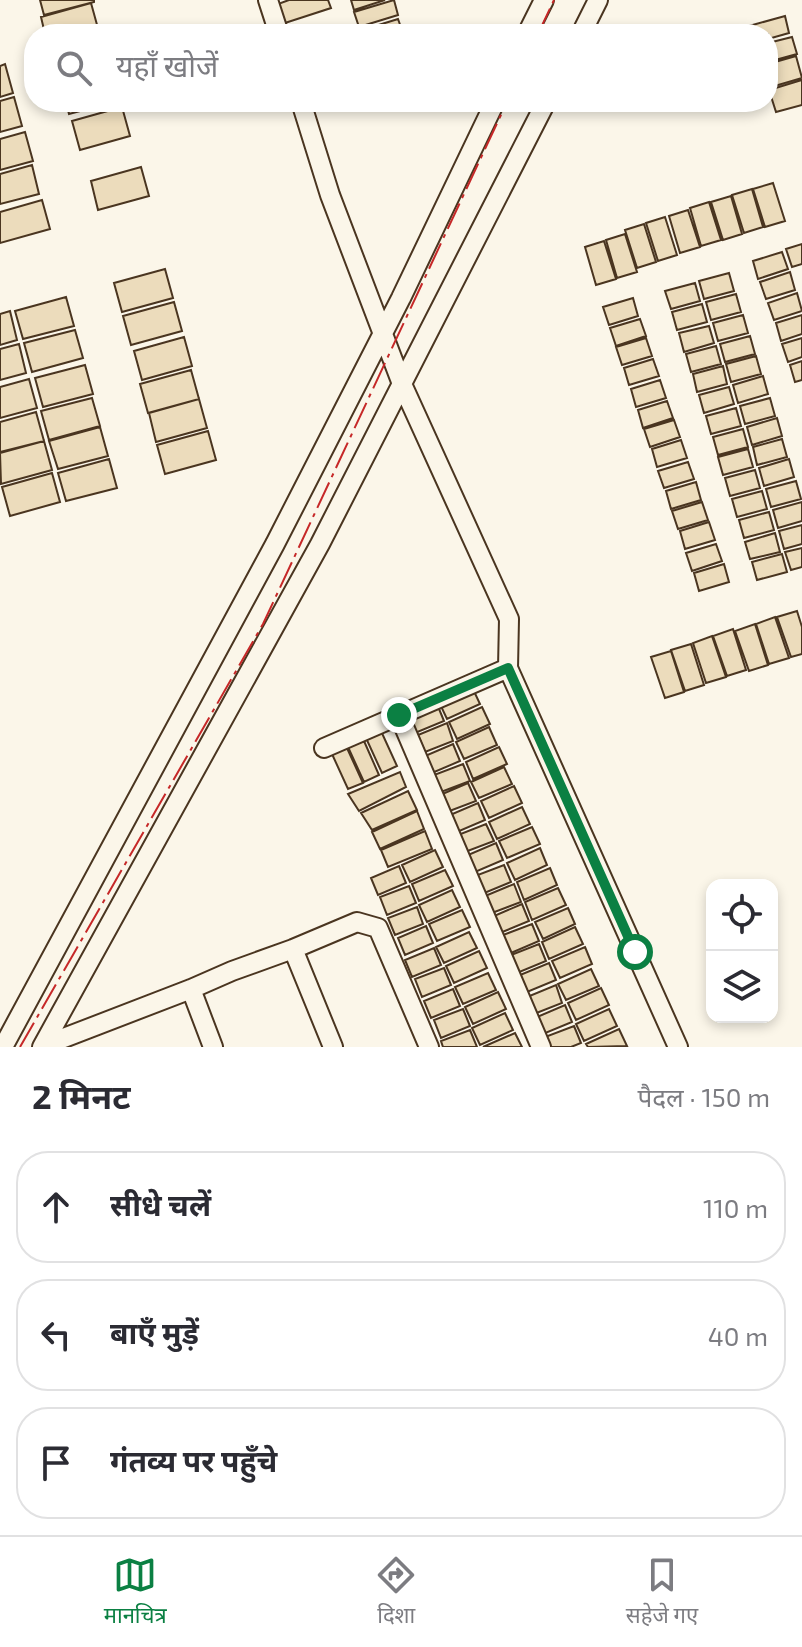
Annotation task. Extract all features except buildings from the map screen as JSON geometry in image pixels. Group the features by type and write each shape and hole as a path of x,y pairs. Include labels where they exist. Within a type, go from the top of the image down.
{"street":[{"path":"268,0 276,24"},
{"path":"532,24 544,0"},
{"path":"586,24 598,0"},
{"path":"304,112 330,195 402,384 509,619 508,668 678,1047"},
{"path":"3,1047 275,544 401,298 490,112"},
{"path":"42,1046 320,544 541,112"},
{"path":"324,748 508,668"},
{"path":"399,715 541,1047"},
{"path":"42,1046 73,1041 232,971 357,922 378,928 429,1047"},
{"path":"293,949 333,1047"},
{"path":"191,989 213,1047"}],"power":[{"path":"543,24 554,0"},
{"path":"20,1047 263,624 502,112"}],"route":[{"path":"399,715 508,668 635,952"}]}
